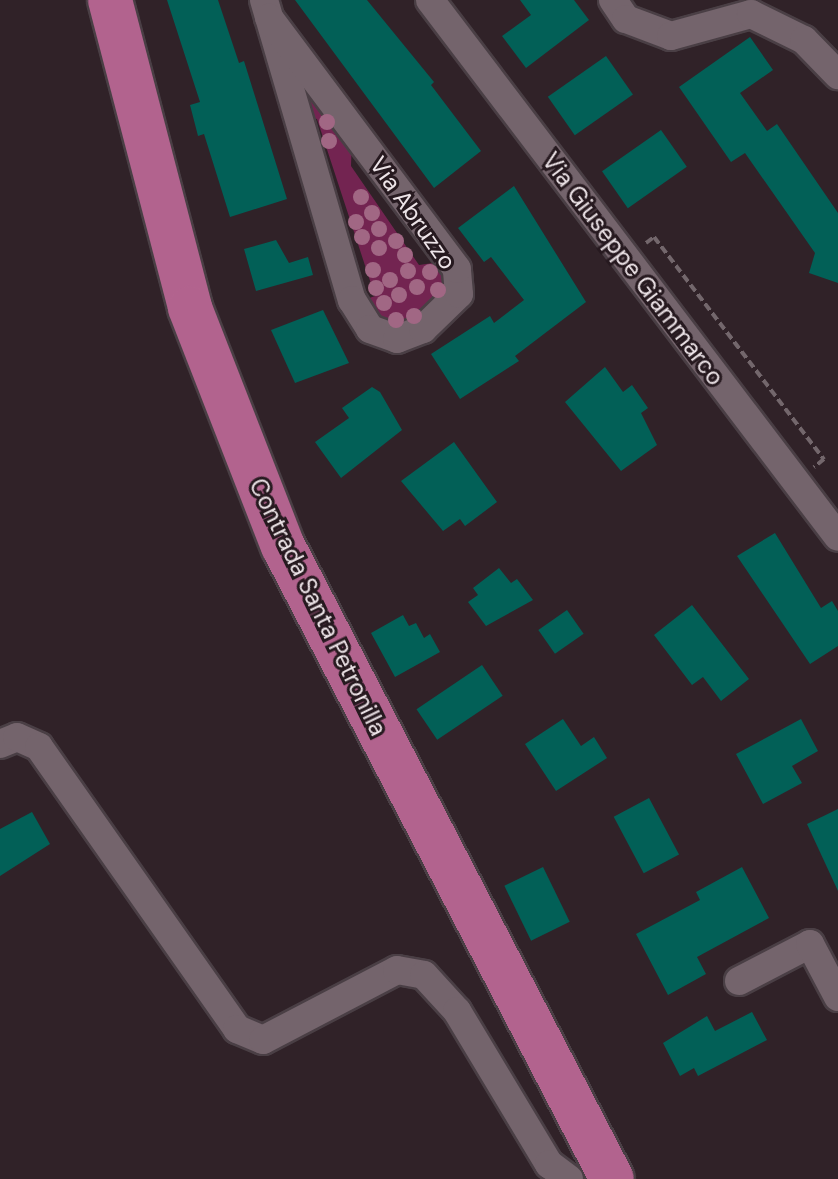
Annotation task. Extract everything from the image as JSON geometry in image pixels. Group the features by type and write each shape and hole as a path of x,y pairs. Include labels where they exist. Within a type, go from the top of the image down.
{"main road":[{"name":"Contrada Santa Petronilla","path":"110,0 190,308 283,546 596,1177"}],"street":[{"name":"Via Giuseppe Giammarco","path":"430,0 838,537"},
{"name":"Via Abruzzo","path":"266,9 457,269 459,294 423,329 397,339 370,329 352,300 266,9"},
{"path":"619,9 671,36 751,14 804,40 838,75"},
{"path":"0,744 17,737 39,747 237,1029 263,1040 397,970 424,975 457,1011 549,1164 596,1177"},
{"path":"739,981 810,944 838,997"}],"shaded area":[{"path":"284,48 352,138 351,166 419,265 440,262 450,285 424,319 384,327 364,300 375,296 317,119 305,117"}],"building":[{"path":"167,0 218,0 239,63 244,61 287,199 230,217 204,134 198,136 190,105 200,102"},
{"path":"295,0 367,0 434,82 431,85 481,151 434,188"},
{"path":"520,0 574,0 589,20 526,68 502,36 531,15"},
{"path":"750,37 773,70 740,93 767,131 777,124 838,213 838,283 809,273 815,253 745,153 731,162 679,87"},
{"path":"606,56 633,95 575,135 548,97"},
{"path":"661,130 687,167 628,208 602,171"},
{"path":"514,186 586,302 515,356 519,361 460,399 431,354 490,316 494,323 524,300 491,257 484,262 458,228"},
{"path":"276,240 289,263 308,257 313,275 256,291 244,249"},
{"path":"323,310 349,363 295,383 271,330"},
{"path":"605,367 623,392 632,385 648,408 641,413 657,445 621,471 565,402"},
{"path":"372,387 380,392 402,430 341,478 315,442 349,418 342,408"},
{"path":"454,442 497,502 465,526 460,519 443,531 401,481"},
{"path":"775,533 821,608 832,601 838,611 838,646 810,664 737,556"},
{"path":"499,568 511,583 517,579 533,600 486,626 468,602 478,595 473,588"},
{"path":"692,605 749,679 721,701 703,677 692,685 654,635"},
{"path":"567,610 584,634 555,654 538,630"},
{"path":"403,615 409,626 416,623 424,638 430,634 440,652 395,677 371,633"},
{"path":"482,665 503,696 437,740 417,709"},
{"path":"563,719 581,746 594,737 607,758 556,791 525,744"},
{"path":"801,719 818,751 792,766 802,783 763,804 736,754"},
{"path":"649,798 679,855 644,873 614,817"},
{"path":"838,809 838,891 807,824"},
{"path":"32,812 50,844 0,876 0,829"},
{"path":"543,867 570,922 531,941 504,886"},
{"path":"742,867 769,918 697,957 706,974 668,995 636,934 700,900 696,892"},
{"path":"752,1012 767,1040 698,1076 694,1068 680,1076 663,1043 707,1016 715,1031"}]}
